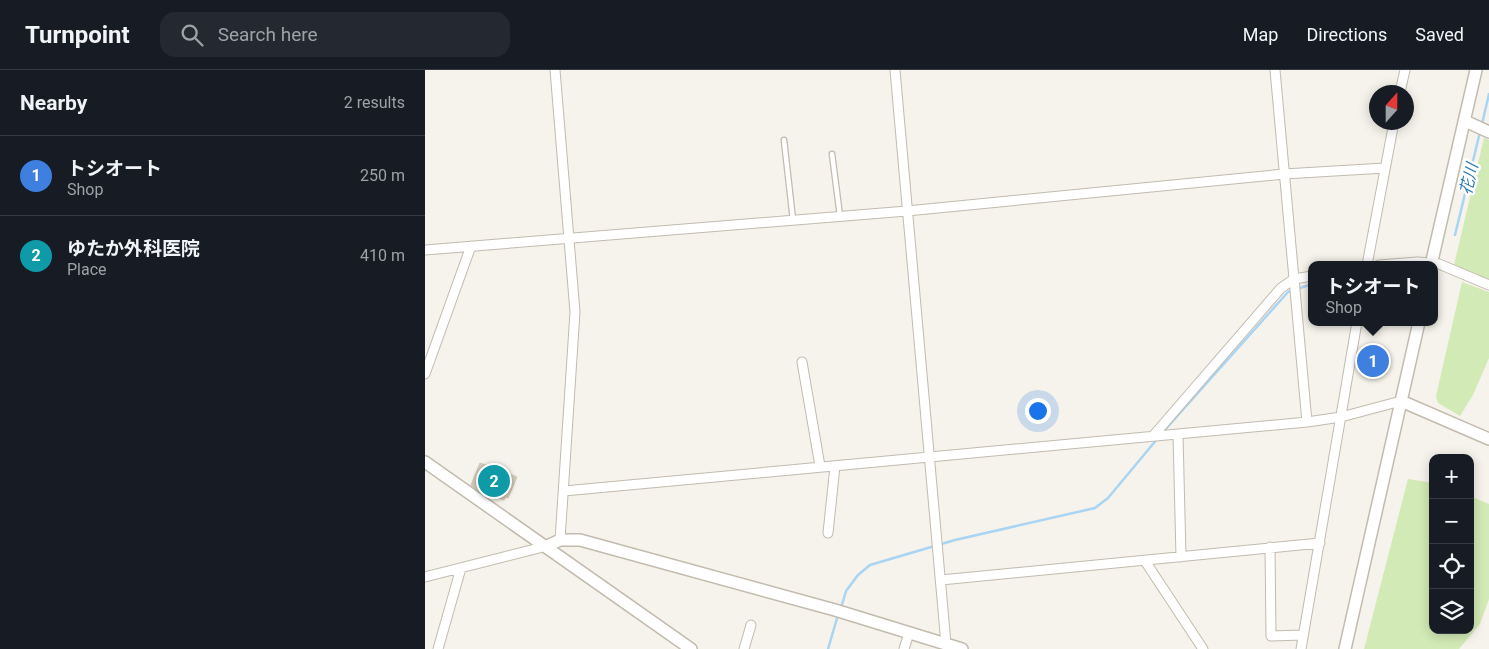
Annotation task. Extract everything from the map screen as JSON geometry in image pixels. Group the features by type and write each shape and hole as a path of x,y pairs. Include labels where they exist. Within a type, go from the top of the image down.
{"street":[{"path":"555,70 571,238 575,312 560,540"},
{"path":"895,70 946,644"},
{"path":"1275,70 1307,422"},
{"path":"1402,85 1405,70"},
{"path":"1432,261 1470,124 1476,70"},
{"path":"1470,124 1488,131"},
{"path":"1368,261 1392,130"},
{"path":"425,250 907,211 1284,174 1385,168"},
{"path":"425,374 471,246"},
{"path":"1438,264 1489,285"},
{"path":"1155,435 1281,288 1294,281 1308,277"},
{"path":"1301,649 1356,326"},
{"path":"1345,649 1418,326"},
{"path":"802,362 820,466"},
{"path":"564,491 1307,422 1341,417 1401,401 1489,439"},
{"path":"1174,434 1181,556"},
{"path":"425,462 691,649"},
{"path":"828,533 835,466"},
{"path":"425,577 547,546 560,540 580,540 840,612 962,649"},
{"path":"941,580 1320,543"},
{"path":"1271,547 1271,636 1303,635"},
{"path":"1145,561 1203,649"},
{"path":"438,649 461,568"},
{"path":"744,649 751,625"},
{"path":"904,649 909,633"}],"lane":[{"path":"784,140 793,220"},
{"path":"832,154 840,216"}],"green space":[{"path":"1484,138 1489,140 1489,281 1454,265"},
{"path":"1462,282 1489,292 1489,358 1473,395 1460,416 1438,403 1436,396"},
{"path":"1408,479 1429,482 1429,634 1472,634 1459,649 1364,649"},
{"path":"1474,498 1489,504 1489,599 1480,624 1474,631"}],"building":[{"path":"480,463 517,477 508,498 505,497 504,500 486,492 484,494 471,485"}],"waterway":[{"name":"花川","path":"1482,124 1489,94"},
{"name":"花川","path":"1455,235 1480,132"},
{"path":"1163,432 1288,292 1308,285"},
{"path":"841,608 846,591 858,575 870,565 955,540 1095,508 1108,498 1158,438"},
{"path":"828,649 838,615"}],"place":[{"name":"トシオート","path":"1373,361"},
{"name":"ゆたか外科医院","path":"494,481"}]}
